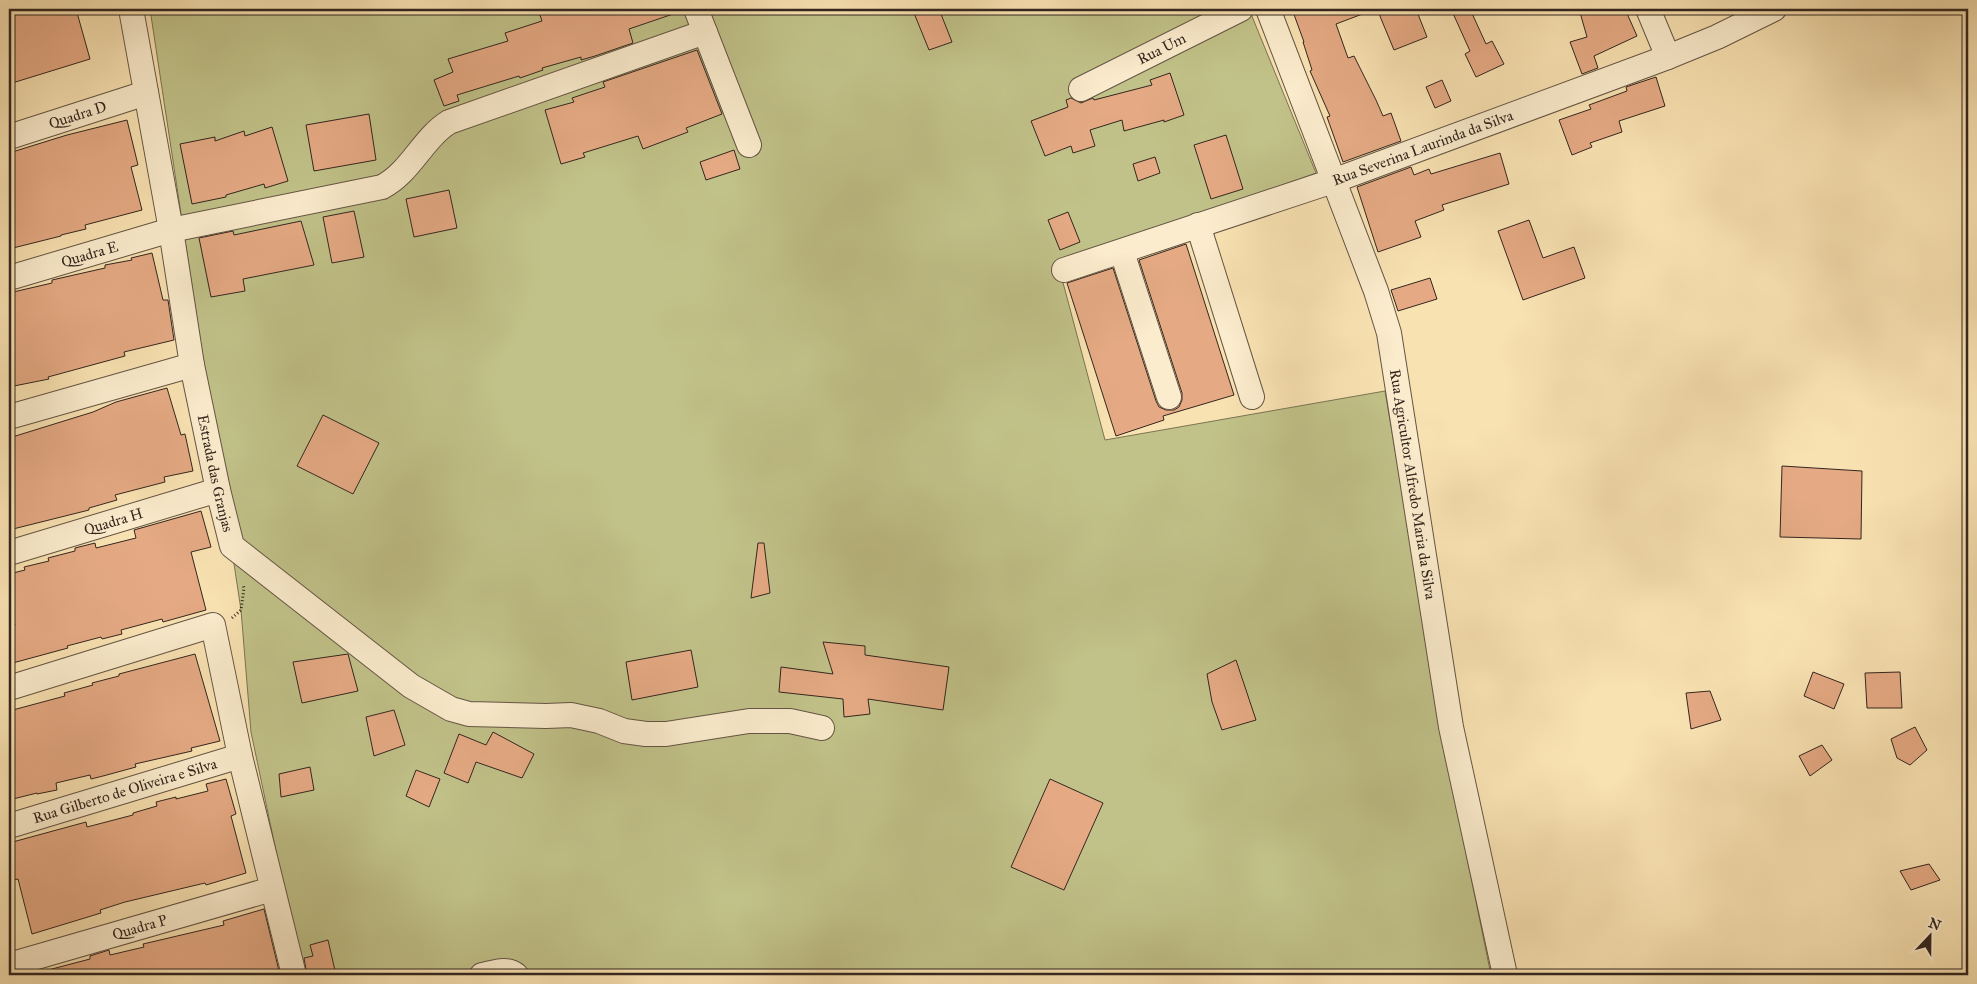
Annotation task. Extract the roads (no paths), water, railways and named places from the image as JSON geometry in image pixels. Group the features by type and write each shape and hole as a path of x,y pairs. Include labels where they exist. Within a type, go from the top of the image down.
{"street":[{"name":"Estrada das Granjas","path":"131,9 171,230 192,365 218,490 232,546 411,686 451,709 469,714 571,715 599,721 624,731 646,734 674,733 749,721 790,721 822,728"},
{"path":"696,9 749,145"},
{"name":"Rua Um","path":"1081,89 1241,9"},
{"name":"Rua Agricultor Alfredo Maria da Silva","path":"1268,9 1376,291 1389,333 1451,727 1505,975"},
{"path":"1648,9 1668,57"},
{"name":"Rua Severina Laurinda da Silva","path":"1064,270 1333,181 1668,57 1717,37 1774,9"},
{"name":"Quadra E","path":"9,278 171,230 382,187 395,178 421,148 449,122 705,32"},
{"name":"Quadra D","path":"9,137 146,93"},
{"path":"1198,225 1252,397"},
{"path":"1122,252 1169,397"},
{"path":"9,417 192,365"},
{"name":"Quadra H","path":"9,553 218,490"},
{"path":"9,688 212,625 240,756 294,975"},
{"name":"Rua Gilberto de Oliveira e Silva","path":"9,826 240,756"},
{"name":"Quadra P","path":"9,965 272,890"},
{"path":"482,975 503,971 513,972 516,975"}]}
